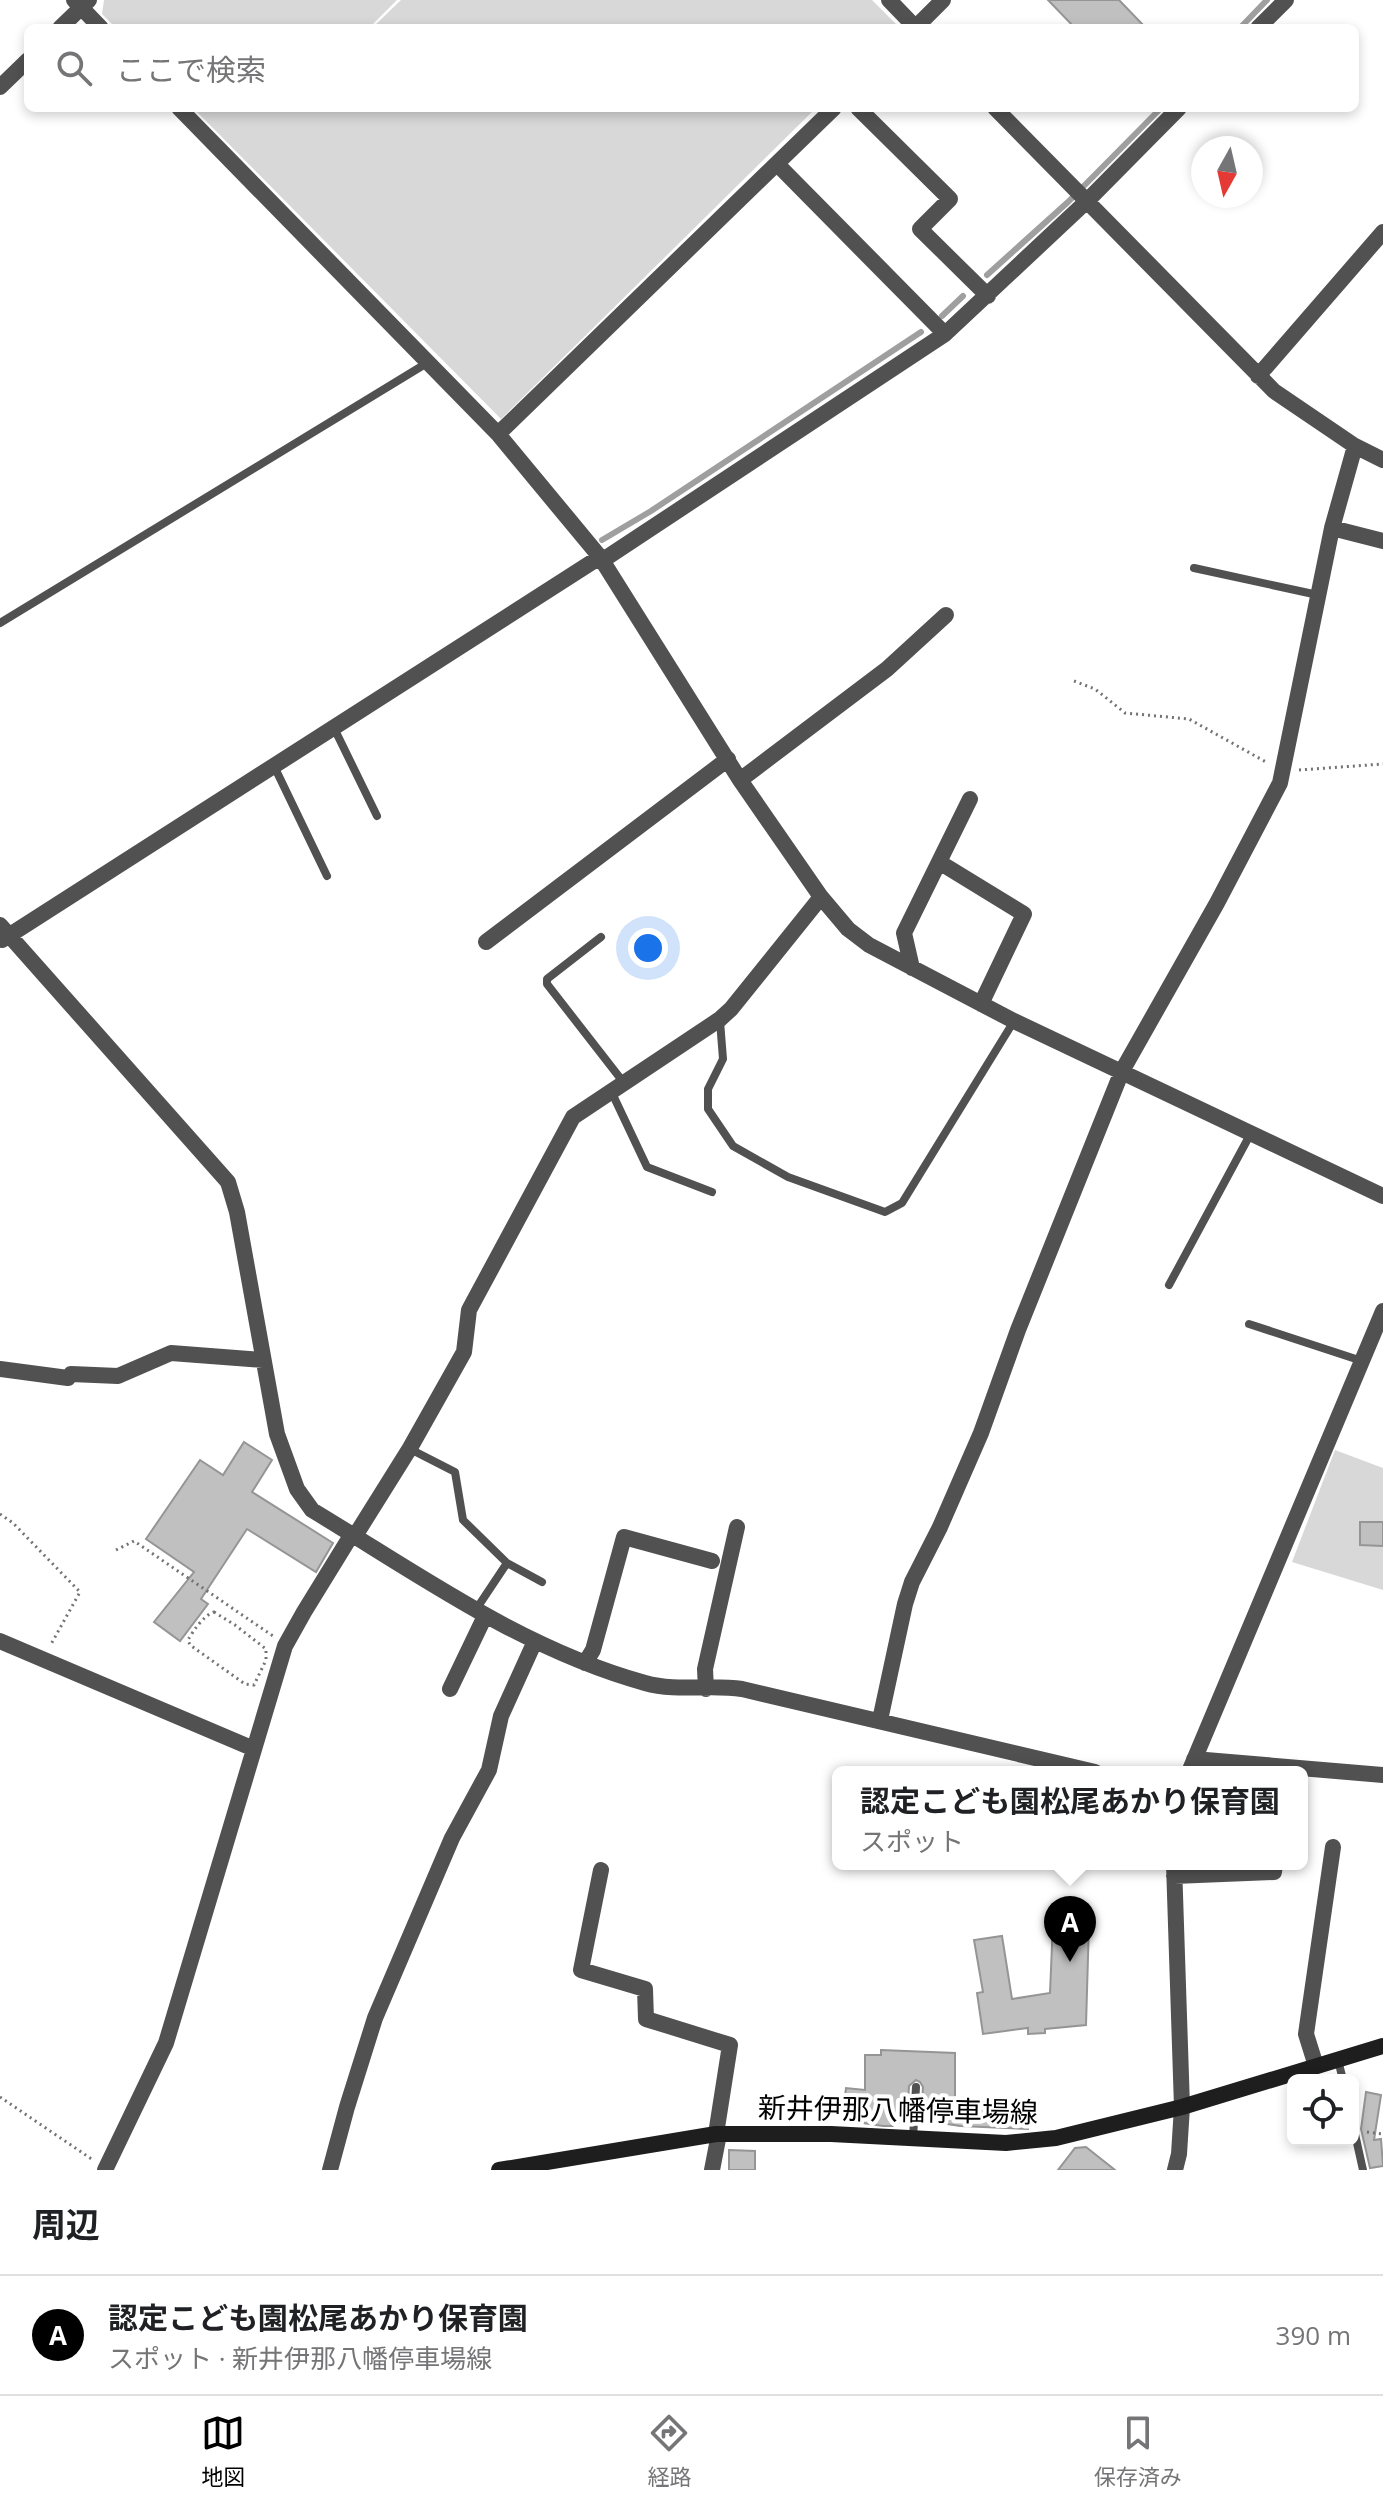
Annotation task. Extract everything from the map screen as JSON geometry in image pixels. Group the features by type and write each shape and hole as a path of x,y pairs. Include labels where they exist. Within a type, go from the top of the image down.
{"main road":[{"name":"新井伊那八幡停車場線","path":"499,2170 718,2134 831,2134 1006,2143 1043,2140 1182,2107 1383,2046"}],"street":[{"path":"889,0 911,24"},
{"path":"919,24 943,0"},
{"path":"1262,24 1286,0"},
{"path":"63,24 81,3 98,24"},
{"path":"0,87 24,64"},
{"path":"183,112 498,434 602,559 740,780 821,897 848,929 869,945 1014,1021 1383,1196"},
{"path":"498,434 830,112"},
{"path":"862,112 950,199 920,229 988,296"},
{"path":"999,112 1274,391 1355,446 1383,460"},
{"path":"1070,1766 742,1689 647,1684 585,1663 480,1614 312,1510 297,1489 277,1434 237,1212 228,1182 3,934 602,559 945,334 988,296 1080,194 1174,112"},
{"path":"777,164 945,334"},
{"path":"1258,376 1383,232"},
{"path":"880,1720 912,1582 981,1433 1018,1330 1122,1071 1217,903 1280,783 1332,528 1355,446"},
{"path":"1332,528 1383,541"},
{"path":"740,780 887,669 946,615"},
{"path":"486,942 728,759"},
{"path":"912,968 904,933 970,799"},
{"path":"939,862 1024,914 981,1004"},
{"path":"106,2170 166,2043 285,1646 410,1448 464,1352 469,1310 573,1117 720,1019 821,897"},
{"path":"1192,1766 1383,1311"},
{"path":"0,1369 68,1378 71,1374 124,1374 171,1353 263,1360"},
{"path":"706,1689 705,1669 737,1527"},
{"path":"585,1663 593,1650 624,1537 712,1561"},
{"path":"450,1689 480,1614"},
{"path":"0,1641 254,1749"},
{"path":"330,2170 375,2018 452,1838 489,1770 501,1716 535,1641"},
{"path":"1308,1771 1383,1775"},
{"path":"1316,2066 1306,2034 1333,1847"},
{"path":"601,1870 581,1970 645,1989 646,2019 730,2045 712,2170"},
{"path":"1175,2170 1182,2107 1174,1870 1274,1870"}],"lane":[{"path":"0,623 428,362"},
{"path":"1194,568 1318,595"},
{"path":"334,727 377,816"},
{"path":"274,766 327,876"},
{"path":"601,937 547,979 547,984 618,1088 647,1167 712,1192"},
{"path":"720,1019 723,1059 708,1089 708,1109 733,1146 788,1177 885,1212 902,1203 1014,1021"},
{"path":"1169,1285 1251,1133"},
{"path":"1249,1324 1362,1361"},
{"path":"410,1448 455,1472 463,1520 507,1563 542,1582"},
{"path":"480,1614 507,1563"},
{"path":"1338,2060 1342,2074"},
{"path":"913,2139 916,2087"},
{"path":"1358,2146 1363,2170"}],"path":[{"path":"1074,681 1095,689 1125,713 1189,719 1282,771 1383,764"},
{"path":"0,1514 13,1523 80,1592 43,1659"},
{"path":"116,1550 134,1541 285,1646"},
{"path":"207,1614 219,1614 266,1649 266,1660 254,1685 245,1684 190,1645 188,1640 207,1614"},
{"path":"0,2097 106,2170"}],"shaded area":[{"path":"104,0 397,0 373,24 112,24 102,14"},
{"path":"401,0 872,0 896,24 376,24"},
{"path":"197,112 812,112 501,419"},
{"path":"1335,1450 1383,1468 1383,1590 1292,1562"}],"building":[{"path":"1048,0 1119,0 1142,24 1071,24"},
{"path":"244,1442 272,1460 252,1492 333,1543 316,1572 247,1529 201,1599 208,1604 180,1641 154,1622 194,1572 146,1539 200,1460 223,1475"},
{"path":"1360,1522 1383,1522 1383,1546 1360,1545"},
{"path":"1053,1921 1089,1923 1086,2025 1045,2029 1045,2033 1028,2034 1028,2028 983,2034 977,1993 983,1992 974,1940 1002,1936 1012,1999 1050,1993"},
{"path":"881,2050 955,2053 955,2097 1008,2100 1008,2105 1029,2106 1028,2129 960,2126 921,2120 923,2087 916,2080 909,2086 907,2118 901,2117 900,2123 883,2126 842,2120 846,2088 865,2090 865,2055 881,2055"},
{"path":"1366,2092 1381,2095 1374,2140 1381,2139 1383,2166 1370,2168 1361,2129"},
{"path":"1086,2147 1115,2170 1058,2170 1075,2148"},
{"path":"729,2150 755,2151 755,2170 729,2170"}],"waterway":[{"path":"1244,24 1267,0"},
{"path":"987,275 1068,202 1157,112"},
{"path":"942,316 963,296"},
{"path":"602,540 651,511 921,332"}],"place":[{"name":"認定こども園松尾あかり保育園","path":"1070,1962"}]}
